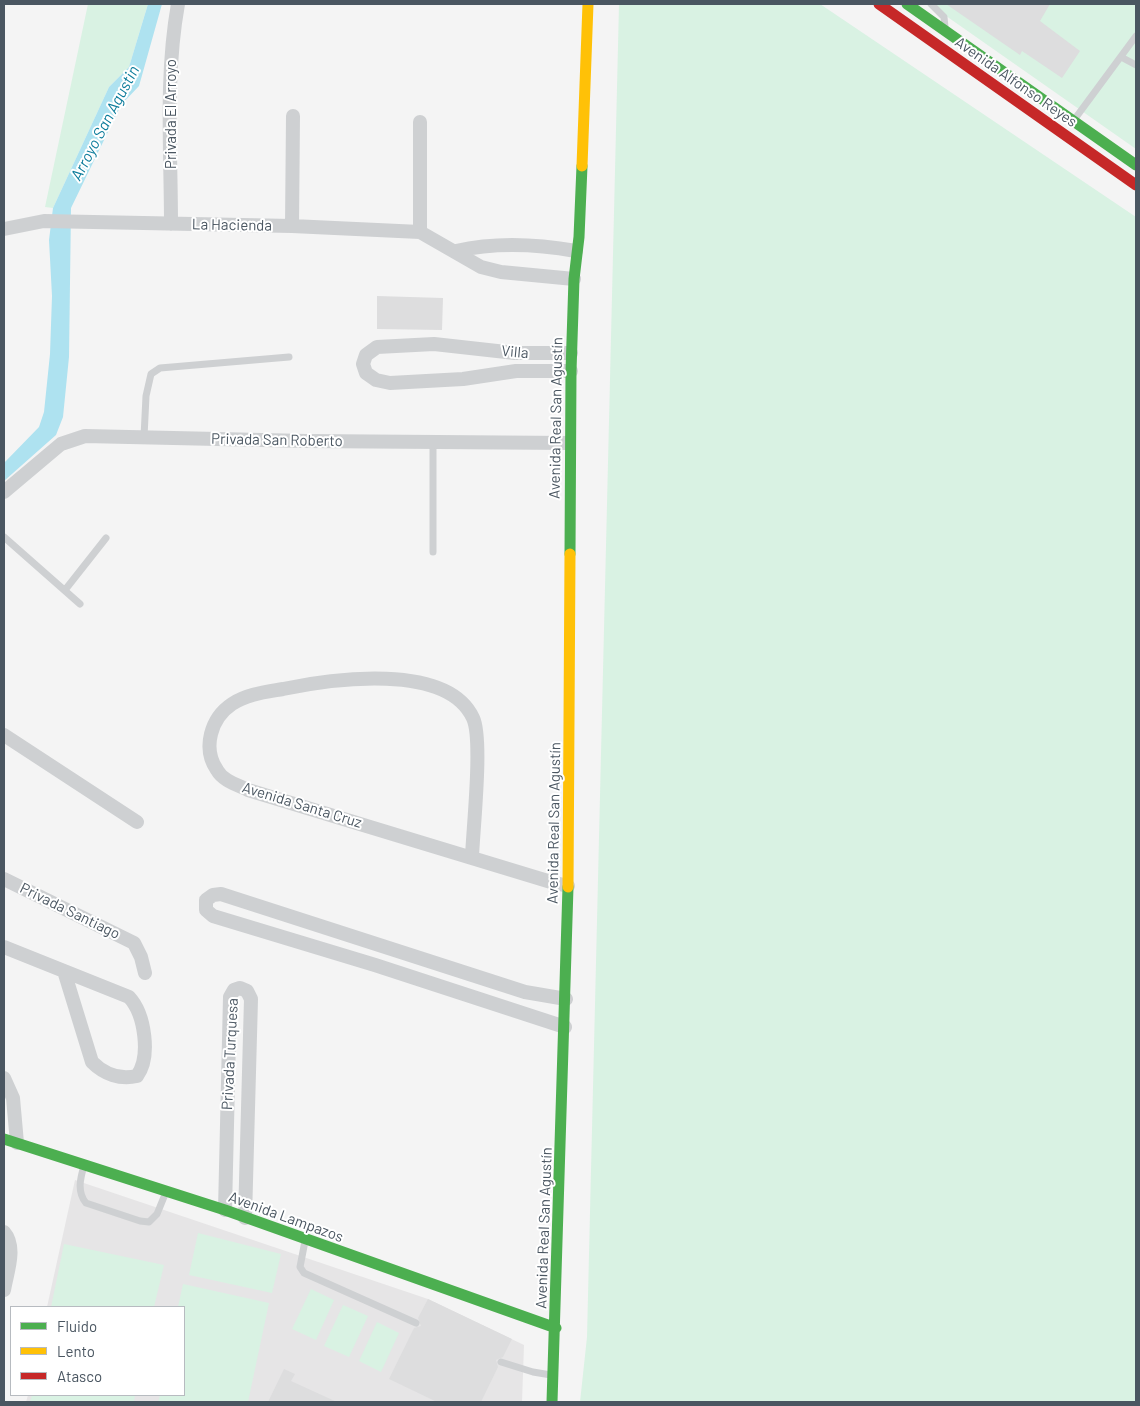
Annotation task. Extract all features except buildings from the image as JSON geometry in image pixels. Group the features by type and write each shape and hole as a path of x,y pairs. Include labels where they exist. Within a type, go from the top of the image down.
{"main road":[{"name":"Avenida Real San Agustín","path":"576,4 575,237 577,248"},
{"name":"Avenida Real San Agustín","path":"552,1402 566,999 571,354 588,4"},
{"name":"Avenida Alfonso Reyes","path":"878,4 1136,185"},
{"name":"Avenida Alfonso Reyes","path":"907,4 1072,122 1136,165"},
{"name":"Avenida Lampazos","path":"10,1141 225,1210 556,1328"}],"street":[{"name":"Privada El Arroyo","path":"171,224 170,72 172,35 178,4"},
{"path":"292,226 293,116"},
{"path":"420,122 420,232"},
{"name":"La Hacienda","path":"4,229 44,221 292,226 420,232 481,267 574,279"},
{"path":"456,251 482,245 577,248"},
{"name":"Villa","path":"571,354 539,354 434,344 377,347 366,354 363,364 366,373 376,380 390,383 463,379 489,374 539,370 571,371"},
{"path":"488,350 489,374"},
{"path":"539,354 539,370"},
{"name":"Privada San Roberto","path":"4,492 50,451 73,439 102,436 569,443"},
{"name":"Avenida Santa Cruz","path":"472,858 478,740 474,719 464,703 450,693 423,684 373,678 316,682 253,695 233,703 219,716 211,731 210,748 217,770 229,781 248,790 472,858 568,886"},
{"path":"4,735 137,822"},
{"name":"Privada Santiago","path":"4,879 134,943 142,957 146,973"},
{"path":"565,1026 375,964 213,916 206,910 206,900 213,895 221,894 380,947 525,992 566,999"},
{"path":"4,947 119,991 135,1003 141,1022 144,1052 142,1070 137,1076 129,1078 114,1076 103,1072 92,1062 64,971"},
{"path":"375,964 380,947"},
{"name":"Privada Turquesa","path":"225,1210 230,997 234,990 240,988 247,991 250,999 245,1218"},
{"path":"4,1078 12,1098 10,1141"},
{"path":"228,1091 248,1092"},
{"path":"4,1232 9,1238 10,1245 4,1290"}],"lane":[{"path":"930,4 944,17 946,23 944,30 934,43"},
{"path":"1072,122 1136,36"},
{"path":"1122,57 1136,65"},
{"path":"144,437 146,396 151,374 160,368 289,357"},
{"path":"433,442 433,552"},
{"path":"4,537 80,604"},
{"path":"65,590 106,538"},
{"path":"84,1166 80,1178 80,1196 86,1203 131,1218 149,1222 157,1214 166,1192"},
{"path":"305,1240 300,1267 304,1273 416,1323"},
{"path":"501,1362 554,1376"}],"shaded area":[{"path":"75,1180 428,1299 524,1345 522,1402 26,1402 28,1396 185,1396 185,1306 47,1306"}],"green space":[{"path":"88,4 148,4 129,67 109,87 53,208 45,207"},
{"path":"619,4 820,4 1136,217 1136,1402 580,1402 587,1337"},
{"path":"929,4 1136,4 1136,149"},
{"path":"198,1233 281,1254 272,1293 189,1275"},
{"path":"64,1244 164,1265 154,1306 51,1306"},
{"path":"183,1284 269,1303 248,1402 158,1402 160,1396 185,1396 185,1306 178,1306"},
{"path":"311,1289 334,1300 316,1340 292,1329"},
{"path":"343,1305 368,1316 349,1357 324,1346"},
{"path":"377,1322 399,1333 381,1372 359,1361"},
{"path":"32,1396 135,1396 134,1402 30,1402"}],"water":[{"name":"Arroyo San Agustin","path":"148,4 162,4 139,86 121,105 71,208 69,357 63,417 56,435 4,481 4,463 39,427 44,412 50,354 52,296 49,240 53,208 109,87 129,67"}],"traffic: fast":[{"path":"907,4 1136,165"},
{"path":"570,554 571,371 574,279 579,237 582,166"},
{"path":"552,1402 568,887"},
{"path":"4,1139 225,1210 556,1328"}],"traffic: slow":[{"path":"582,166 588,4"},
{"path":"568,887 570,554"}],"traffic: jam":[{"path":"879,4 1136,185"}]}
